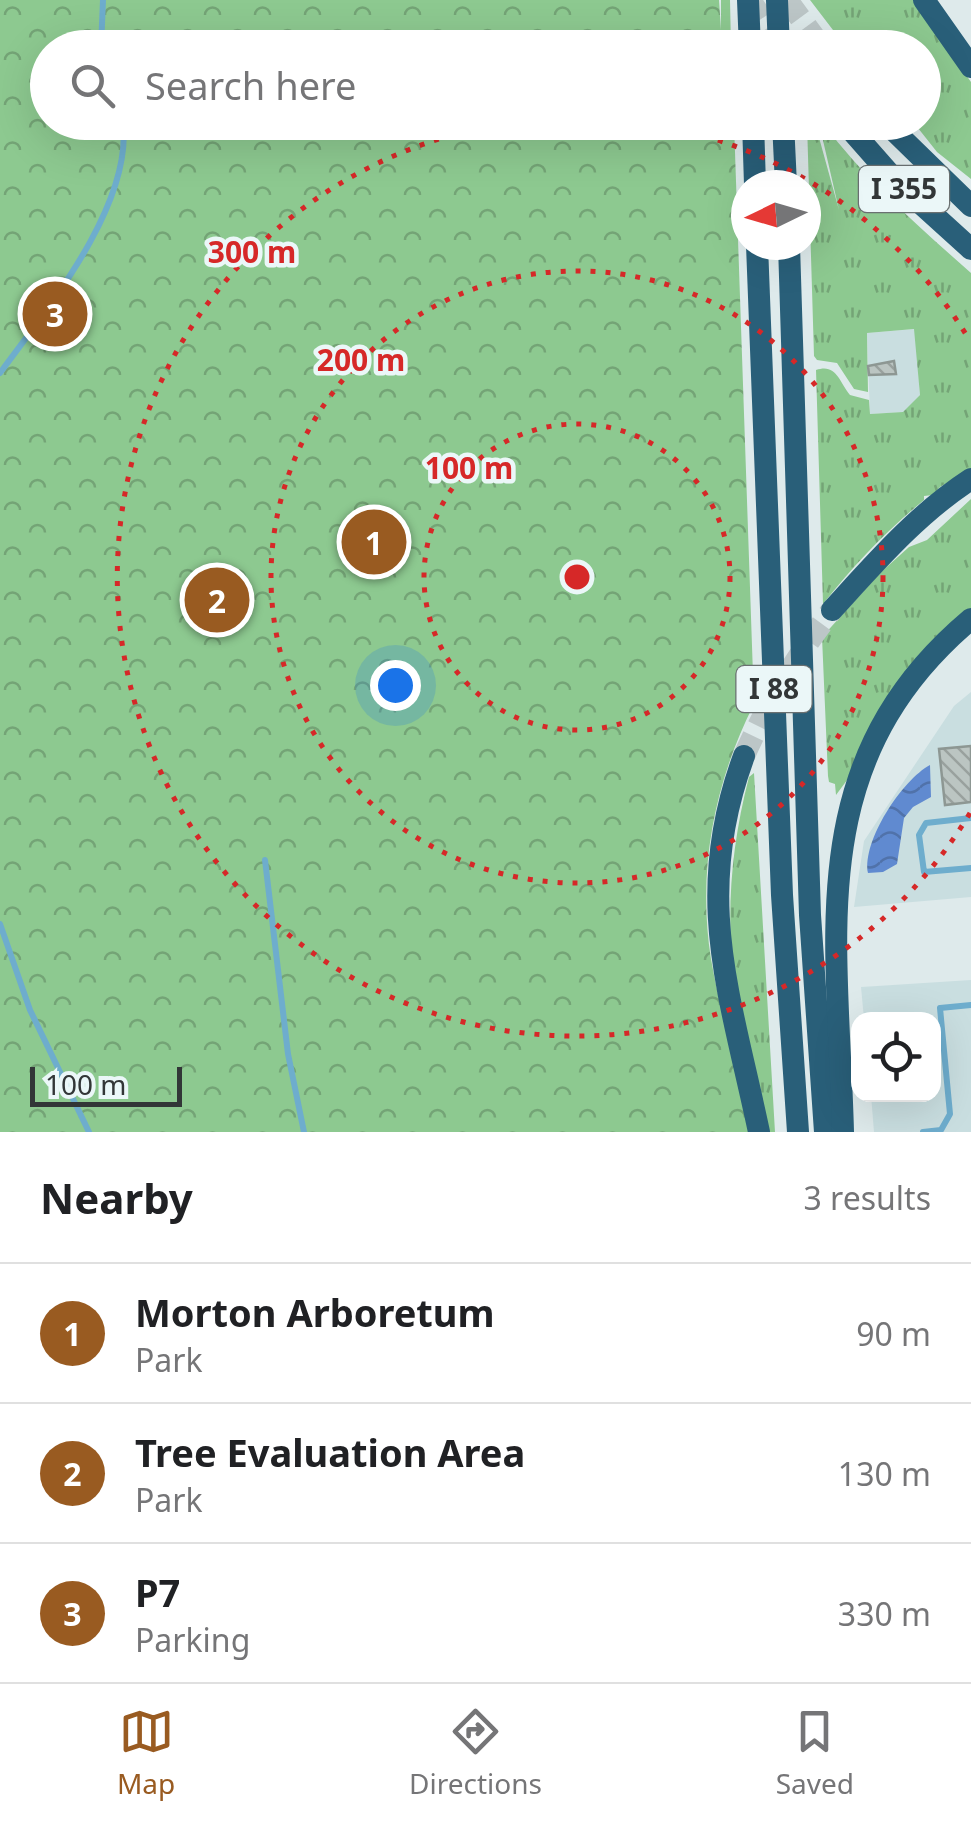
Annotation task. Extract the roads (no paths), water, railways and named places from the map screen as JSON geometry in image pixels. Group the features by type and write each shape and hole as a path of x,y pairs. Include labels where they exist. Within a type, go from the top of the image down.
{"highway":[{"path":"748,0 749,30"},
{"path":"777,0 779,30"},
{"path":"924,0 971,67"},
{"path":"753,140 754,170"},
{"path":"784,140 785,170"},
{"name":"I 355","path":"860,140 896,181 971,249"},
{"name":"I 355","path":"903,140 971,206"},
{"name":"I 88","path":"758,260 782,895 798,1132"},
{"name":"I 88","path":"789,260 810,915 825,1132"},
{"path":"832,610 928,511 971,479"},
{"path":"844,1132 836,901 838,858 846,816 867,755 892,704 918,670 971,619"},
{"path":"744,756 722,834 716,909 726,990 759,1132"}],"lane":[{"path":"101,30 102,0"},
{"path":"0,372 62,290 101,218 124,156 124,140"},
{"path":"971,818 931,822 920,828 919,835 924,872 971,868"},
{"path":"265,860 288,1054 304,1132"},
{"path":"0,924 30,1010 89,1132"},
{"path":"924,1132 941,1130 950,1114 940,1008 971,1005"}],"water":[{"path":"930,765 931,797 913,807 904,818 897,864 883,872 868,873 871,845 886,813 896,797"}],"tunnel":[{"path":"750,0 770,30"},
{"path":"787,0 809,30"},
{"path":"744,756 784,680 832,610"}],"place":[{"name":"P7","path":"55,314"},
{"name":"Morton Arboretum","path":"374,542"},
{"name":"Tree Evaluation Area","path":"217,600"}]}
